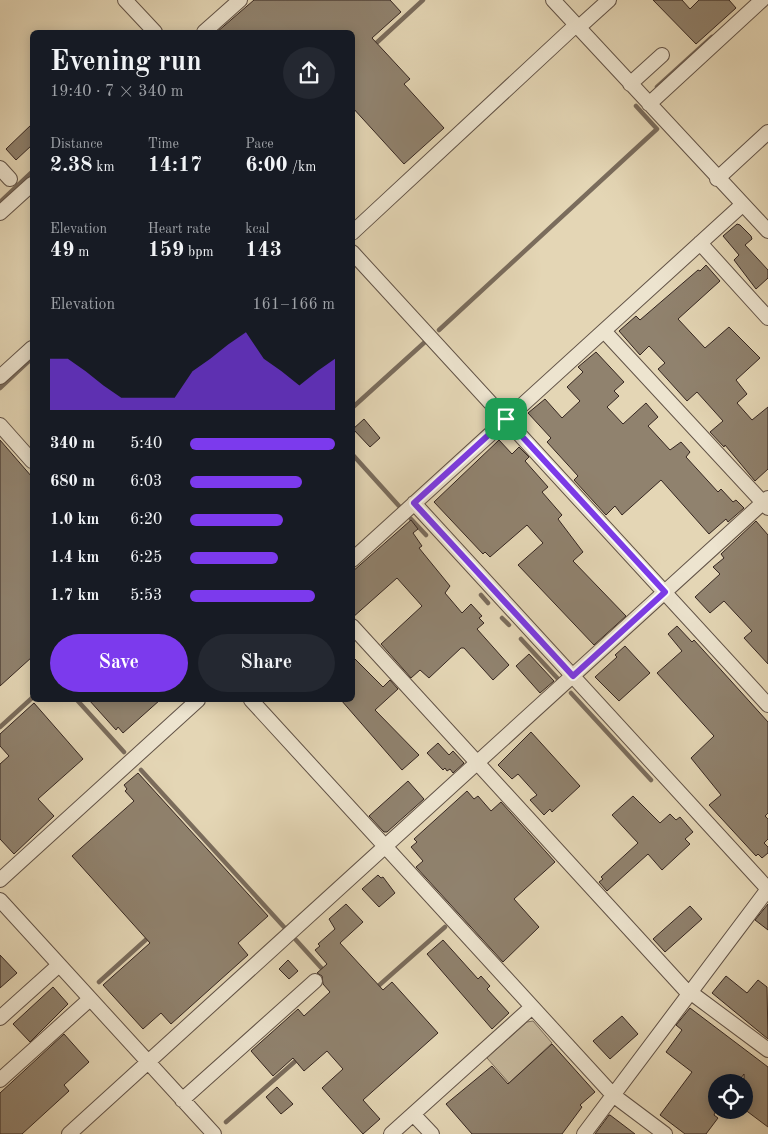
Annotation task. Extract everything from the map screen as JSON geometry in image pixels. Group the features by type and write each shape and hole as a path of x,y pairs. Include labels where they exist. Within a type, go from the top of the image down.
{"street":[{"path":"206,30 240,0"},
{"path":"553,0 768,231"},
{"path":"355,230 609,0"},
{"path":"649,104 762,0"},
{"path":"133,3 153,30"},
{"path":"630,84 662,55"},
{"path":"717,178 768,132"},
{"path":"0,168 10,179"},
{"path":"0,214 30,186"},
{"path":"355,557 742,205"},
{"path":"700,243 768,318"},
{"path":"355,255 768,705"},
{"path":"69,1134 665,592 766,503 604,331"},
{"path":"0,378 30,350"},
{"path":"0,425 30,459"},
{"path":"414,503 768,889 584,1134"},
{"path":"355,629 690,993 768,1050"},
{"path":"0,880 196,702"},
{"path":"253,702 613,1095 665,1134"},
{"path":"0,900 214,1134"},
{"path":"0,1018 59,965"},
{"path":"182,1100 315,981"},
{"path":"0,1080 90,998"},
{"path":"391,1134 532,1007"},
{"path":"413,1114 432,1134"}],"shaded area":[{"path":"533,1021 552,1043 509,1083 487,1058 527,1022"}],"building":[{"path":"254,0 390,0 401,12 372,38 410,79 404,84 444,128 404,164 355,110 355,30 219,30"},
{"path":"653,0 682,0 690,9 699,0 729,0 736,8 696,44"},
{"path":"30,126 30,147 16,160 6,149"},
{"path":"737,224 751,236 752,239 745,245 768,270 768,278 756,289 734,260 739,255 723,236"},
{"path":"706,265 720,281 678,319 705,348 729,327 760,358 736,380 747,394 737,403 752,420 768,407 768,469 755,481 725,445 724,447 710,432 723,421 697,392 687,401 658,369 665,363 649,346 640,355 619,331 636,316 640,320"},
{"path":"596,352 624,382 614,391 619,396 607,407 623,424 646,403 658,417 648,426 670,450 681,442 690,452 686,457 718,492 721,489 733,502 736,500 744,508 728,522 726,519 709,534 661,480 622,515 615,506 606,515 574,480 578,476 547,442 551,438 528,413 545,399 562,418 580,401 567,387 583,372 578,367"},
{"path":"364,419 380,438 370,447 355,431 355,427"},
{"path":"0,440 30,475 30,659 0,686"},
{"path":"499,440 512,454 519,447 529,457 525,461 548,487 542,492 562,515 558,519 583,552 573,561 626,616 594,645 518,565 543,543 527,525 490,557 485,552 483,554 434,502"},
{"path":"411,520 418,529 413,533 422,546 419,548 450,586 445,593 462,613 471,604 482,616 479,618 484,623 477,629 509,665 493,680 464,648 461,648 429,678 420,670 411,678 381,644 422,606 397,578 355,615 355,569"},
{"path":"756,521 768,535 768,664 744,638 752,631 724,601 710,613 695,597 720,574 713,567 724,558 721,554"},
{"path":"677,626 692,642 694,640 768,722 768,813 765,816 768,819 768,839 764,843 768,847 768,853 762,858 758,854 756,856 709,805 721,795 691,758 714,736 657,673 682,651 668,634"},
{"path":"625,646 650,673 619,701 595,677 617,657 615,655"},
{"path":"529,654 554,681 540,693 516,666"},
{"path":"355,659 383,687 390,680 398,689 375,710 419,755 402,770 343,702 355,702"},
{"path":"91,702 158,702 123,733 118,727 116,730"},
{"path":"34,703 83,759 38,799 54,816 14,854 0,839 0,764 9,756 0,746 0,734"},
{"path":"531,732 580,786 552,812 550,809 544,815 530,800 537,795 518,774 512,779 498,765"},
{"path":"438,743 449,755 453,751 464,763 453,773 450,769 447,771 445,768 443,770 427,753"},
{"path":"138,773 268,916 238,943 248,955 171,1024 161,1013 143,1029 103,985 150,943 72,856 134,801 125,791 127,789 124,785"},
{"path":"408,781 424,799 387,832 384,832 369,816"},
{"path":"467,791 474,799 478,796 491,811 501,802 555,862 514,899 539,927 503,962 416,867 423,861 411,847 417,842 414,839"},
{"path":"633,796 660,823 670,814 676,820 680,817 693,832 685,839 690,844 662,870 648,854 607,891 599,882 603,879 601,877 638,843 612,815"},
{"path":"378,875 381,878 383,877 395,893 379,907 362,889"},
{"path":"346,904 363,922 340,943 383,990 392,982 438,1033 363,1100 380,1119 363,1134 322,1088 343,1069 327,1051 304,1071 293,1058 273,1076 251,1051 298,1009 304,1016 330,992 323,984 322,976 317,973 327,964 315,950 320,946 318,944 335,929 329,919"},
{"path":"768,904 768,930 755,920"},
{"path":"690,906 702,919 665,952 653,939"},
{"path":"443,940 478,979 481,976 490,986 487,989 509,1013 492,1029 427,954"},
{"path":"0,955 17,973 0,988"},
{"path":"288,960 298,971 289,979 279,969"},
{"path":"726,976 747,993 758,980 767,987 768,1039 712,993"},
{"path":"53,987 68,1004 30,1042 13,1024"},
{"path":"690,1008 768,1067 768,1127 753,1116 753,1074 708,1074 708,1119 717,1119 706,1134 685,1134 660,1115 692,1072 666,1052 682,1030 676,1025"},
{"path":"622,1016 638,1034 610,1059 593,1041"},
{"path":"64,1034 89,1062 64,1085 69,1091 22,1134 0,1134 0,1093"},
{"path":"552,1044 595,1092 580,1105 582,1107 562,1134 472,1134 446,1104 492,1066 508,1084"},
{"path":"277,1087 293,1104 281,1114 266,1097"},
{"path":"610,1115 635,1134 595,1134"}],"waterway":[{"path":"372,47 423,0"},
{"path":"657,87 712,37"},
{"path":"439,330 657,129 636,106"},
{"path":"0,202 30,174"},
{"path":"355,405 426,341"},
{"path":"0,388 30,360"},
{"path":"355,457 399,506"},
{"path":"411,519 426,535"},
{"path":"481,595 488,603"},
{"path":"502,618 509,625"},
{"path":"521,639 559,680"},
{"path":"571,693 651,780"},
{"path":"0,727 30,700"},
{"path":"79,702 124,752"},
{"path":"141,770 284,927"},
{"path":"376,988 445,927"},
{"path":"99,982 150,936"},
{"path":"296,940 325,972"},
{"path":"226,1122 300,1057"}],"route":[{"path":"506,419 665,592 573,676 414,503 506,419"}]}
